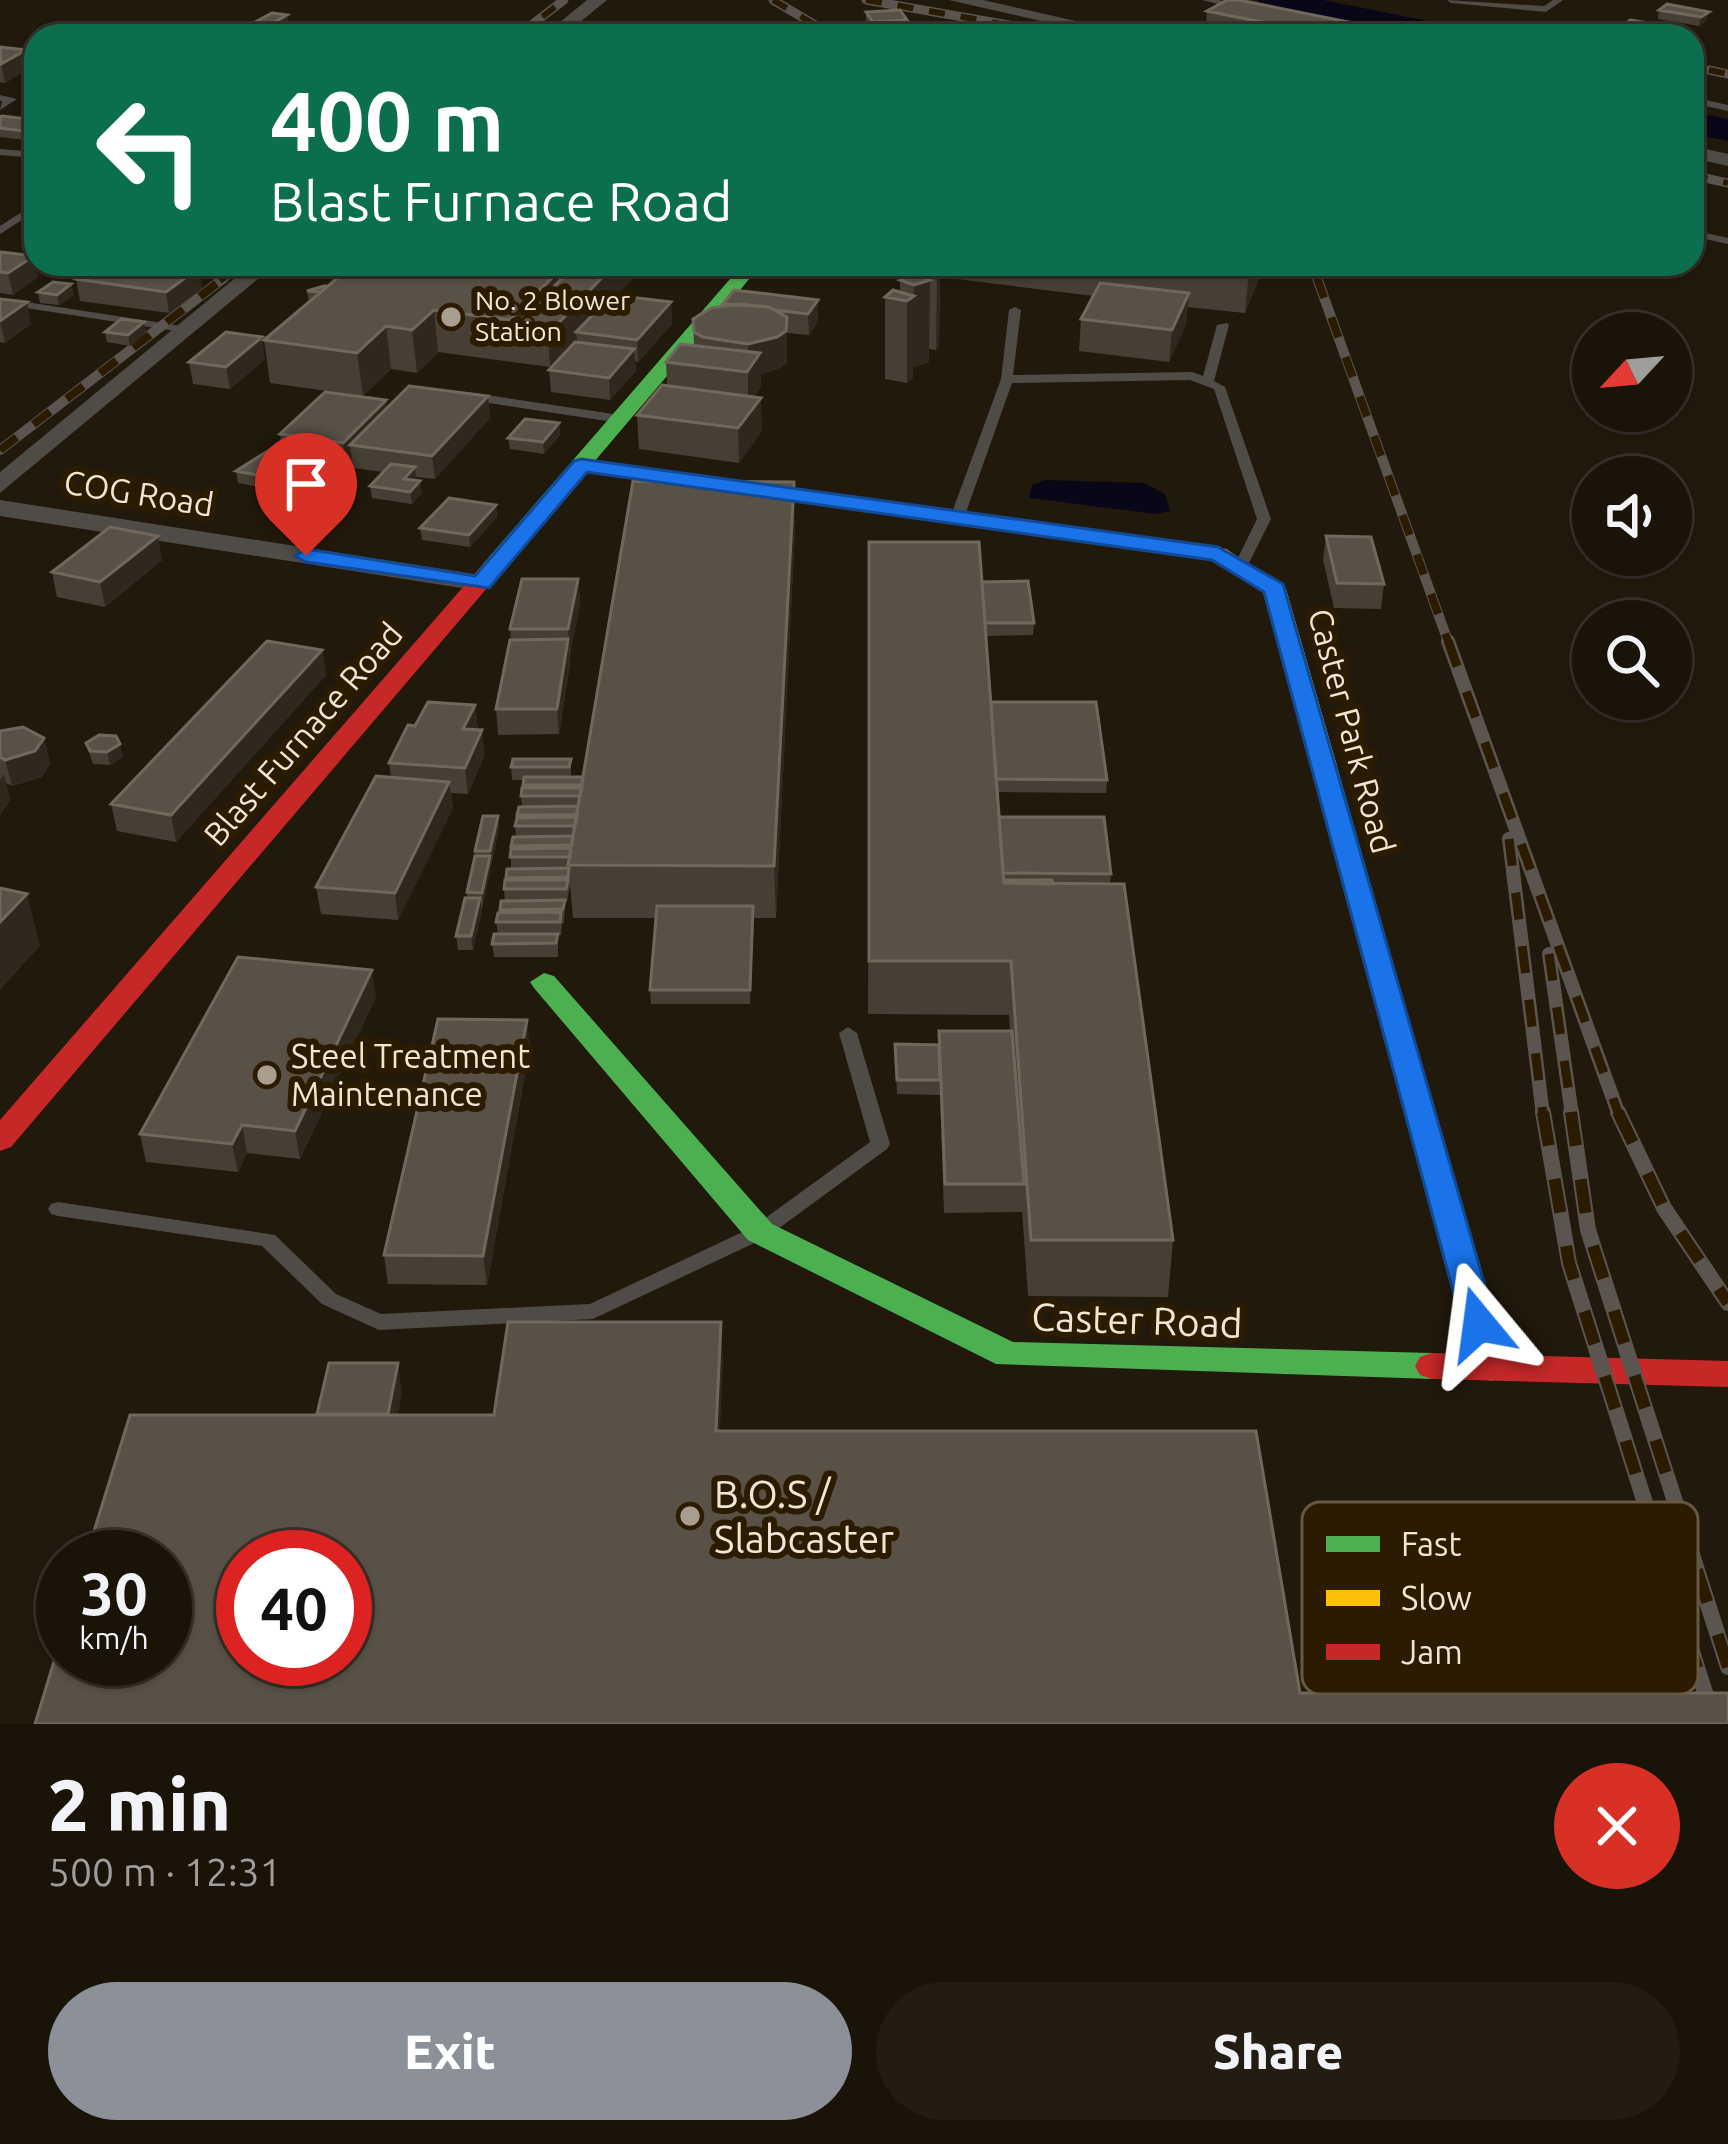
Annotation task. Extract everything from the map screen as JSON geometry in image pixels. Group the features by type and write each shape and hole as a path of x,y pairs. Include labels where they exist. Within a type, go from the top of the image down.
{"street":[{"path":"567,24 598,0"},
{"path":"958,0 1074,24"},
{"path":"0,485 250,276"},
{"name":"Blast Furnace Road","path":"0,1140 743,276"},
{"name":"Caster Park Road","path":"581,465 1218,554 1275,589 1491,1368"},
{"name":"COG Road","path":"0,508 481,584"},
{"name":"Caster Road","path":"544,982 760,1232 1008,1355 1728,1374"}],"lane":[{"path":"1206,0 1251,9"},
{"path":"1451,0 1546,9 1559,0"},
{"path":"0,301 182,329"},
{"path":"957,518 1007,379 1016,310"},
{"path":"1208,380 1223,325"},
{"path":"1007,379 1208,380 1219,387 1264,520 1240,568"},
{"path":"458,394 620,419"},
{"path":"58,1209 268,1240 328,1299 379,1322 593,1312 760,1232 880,1144 848,1033"}],"shaded area":[{"path":"1046,480 1144,483 1165,494 1170,511 1156,514 1029,498 1032,485"}],"building":[{"path":"1227,0 1239,0 1358,24 1271,24 1207,11"},
{"path":"1667,4 1709,12 1701,17 1659,10"},
{"path":"900,10 907,20 873,22 866,12"},
{"path":"272,13 287,15 273,23 257,21"},
{"path":"0,47 24,50 24,51 1,64"},
{"path":"0,117 24,119 24,131 0,128"},
{"path":"0,252 24,255 24,263 8,273 0,272"},
{"path":"81,276 188,276 166,292 76,279"},
{"path":"340,276 554,276 510,320 434,310 412,330 386,326 357,353 264,340"},
{"path":"564,276 604,276 548,334 511,330"},
{"path":"919,276 930,280 914,285 900,280"},
{"path":"53,282 71,284 57,295 38,292"},
{"path":"1100,283 1189,293 1172,330 1081,319"},
{"path":"734,290 818,300 808,314 723,304"},
{"path":"893,290 914,296 907,301 885,297"},
{"path":"612,295 671,302 637,340 576,332"},
{"path":"0,299 27,302 0,321"},
{"path":"769,307 787,317 786,331 748,344 694,332 693,319 711,308"},
{"path":"121,319 144,322 128,335 105,332"},
{"path":"226,332 262,337 226,367 189,362"},
{"path":"575,342 634,349 609,378 549,370"},
{"path":"680,344 760,353 747,372 666,362"},
{"path":"662,385 761,398 738,428 637,415"},
{"path":"409,386 488,396 432,456 350,445"},
{"path":"325,392 386,400 343,443 280,434"},
{"path":"525,419 559,423 543,442 508,438"},
{"path":"274,447 313,454 304,461 319,464 298,483 236,471"},
{"path":"391,464 415,467 404,479 420,481 410,492 370,486"},
{"path":"633,481 794,482 774,866 568,865"},
{"path":"449,498 496,505 469,535 420,528"},
{"path":"110,527 158,536 100,582 52,572"},
{"path":"1326,536 1371,537 1384,584 1337,583"},
{"path":"869,542 979,542 1004,883 1124,884 1173,1240 1031,1240 1011,961 869,961"},
{"path":"522,579 578,579 568,629 510,629"},
{"path":"1028,581 1034,623 985,623 982,582"},
{"path":"568,639 557,709 496,709 510,640"},
{"path":"267,641 322,650 171,815 111,804"},
{"path":"428,702 475,705 463,729 482,730 465,768 389,763 408,725 415,726"},
{"path":"991,702 1096,702 1107,780 996,779"},
{"path":"23,727 44,738 35,751 5,760 0,757 0,731"},
{"path":"99,735 116,736 120,744 107,752 90,751 86,743"},
{"path":"513,759 571,759 569,767 511,767"},
{"path":"376,776 449,782 395,893 316,887"},
{"path":"524,777 583,777 582,785 523,785"},
{"path":"522,788 582,788 580,796 521,796"},
{"path":"578,806 577,815 517,815 519,807"},
{"path":"483,816 498,816 490,851 475,851"},
{"path":"577,817 575,826 515,826 517,818"},
{"path":"999,817 1104,817 1111,874 1003,873"},
{"path":"573,836 572,845 511,846 513,837"},
{"path":"571,848 570,857 510,857 511,849"},
{"path":"475,856 490,856 482,893 467,892"},
{"path":"569,868 568,877 506,878 507,869"},
{"path":"505,880 568,880 566,889 504,889"},
{"path":"1052,880 1053,884 1006,883"},
{"path":"0,888 27,894 0,922"},
{"path":"465,898 480,898 471,936 456,936"},
{"path":"565,900 563,909 500,910 501,901"},
{"path":"657,906 753,906 750,990 650,990"},
{"path":"561,912 560,922 496,922 498,913"},
{"path":"494,934 558,934 556,943 492,944"},
{"name":"Steel Treatment Maintenance","path":"238,957 372,970 295,1131 242,1125 232,1144 140,1134"},
{"path":"438,1019 527,1020 483,1256 384,1255"},
{"path":"939,1031 1012,1031 1024,1184 945,1184"},
{"path":"895,1044 939,1045 940,1080 897,1080"},
{"name":"B.O.S / Slabcaster","path":"508,1322 721,1322 716,1431 1256,1431 1302,1694 1728,1693 1728,1724 35,1724 47,1686 192,1686 192,1530 94,1530 130,1415 494,1415"},
{"path":"329,1363 398,1363 388,1414 317,1414"}],"waterway":[{"path":"1274,0 1393,24"},
{"path":"1704,125 1728,130"}],"railway":[{"path":"533,24 564,0"},
{"path":"773,0 814,24"},
{"path":"866,0 1003,24"},
{"path":"1709,70 1728,74"},
{"path":"1704,178 1728,183"},
{"path":"220,281 226,276"},
{"path":"1316,276 1318,281"},
{"path":"0,450 224,278"},
{"path":"1317,278 1449,644"},
{"path":"1448,641 1619,1115"},
{"path":"1509,839 1543,1115"},
{"path":"1549,954 1572,1115"},
{"path":"1543,1112 1569,1263 1645,1502"},
{"path":"1571,1112 1588,1230 1675,1502"},
{"path":"1618,1112 1664,1208 1728,1303"},
{"path":"1698,1573 1728,1667"},
{"path":"1698,1670 1715,1724"}],"traffic: fast":[{"path":"491,569 743,276"},
{"path":"1324,766 1491,1368"},
{"path":"544,982 760,1232 1008,1355 1432,1366"}],"traffic: slow":[{"path":"581,465 1218,554 1275,589 1324,766"}],"traffic: jam":[{"path":"0,1140 491,569"},
{"path":"1432,1366 1728,1374"}],"place":[{"name":"No. 2 Blower Station","path":"451,317"},
{"name":"Steel Treatment Maintenance","path":"267,1075"},
{"name":"B.O.S / Slabcaster","path":"690,1516"}],"route":[{"path":"306,556 481,584 581,465 1218,554 1275,589 1479,1324"}]}
